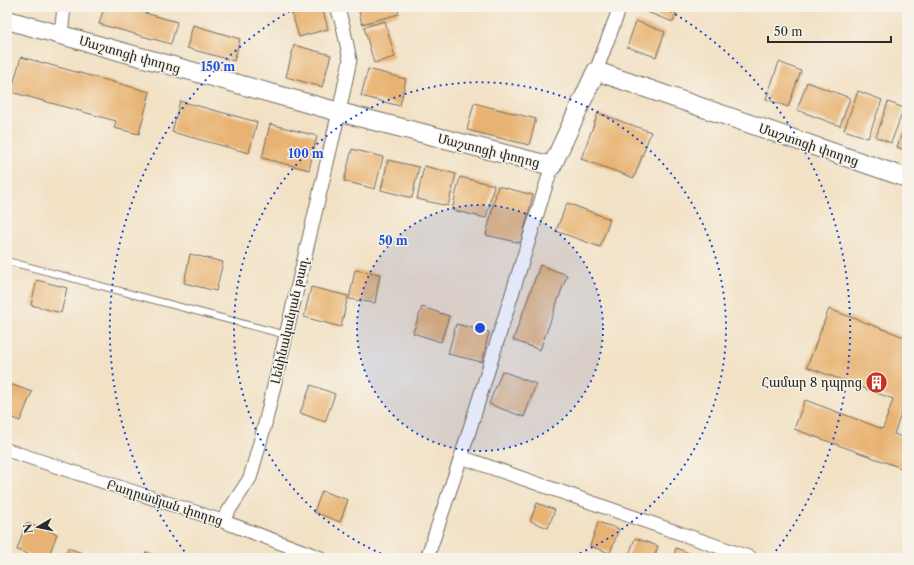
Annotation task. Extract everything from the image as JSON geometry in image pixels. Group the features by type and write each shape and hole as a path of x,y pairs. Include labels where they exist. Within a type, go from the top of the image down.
{"main road":[{"name":"Մաշտոցի փողոց","path":"7,20 339,112 552,166 596,70 907,178"}],"street":[{"path":"61,34 64,7"},
{"name":"Լենինականյան թաղ.","path":"222,521 250,478 339,112 350,60 343,26 337,7"},
{"path":"596,70 620,7"},
{"path":"427,558 461,456 552,166"},
{"name":"Բաղրամյան փողոց","path":"7,450 222,521 321,558"},
{"path":"461,456 751,558"}],"lane":[{"path":"7,261 286,335"}],"building":[{"path":"104,7 124,7 177,22 171,44 99,24"},
{"path":"290,7 322,7 328,29 299,37"},
{"path":"358,7 397,7 399,14 362,24"},
{"path":"645,7 678,7 673,22 644,11"},
{"path":"385,21 395,57 374,63 364,27"},
{"path":"636,21 665,32 656,57 627,47"},
{"path":"193,25 240,39 234,61 187,48"},
{"path":"294,45 331,55 322,87 286,77"},
{"path":"21,57 150,92 139,134 114,128 116,121 11,92"},
{"path":"779,62 801,71 788,107 766,99"},
{"path":"368,69 406,79 400,106 361,96"},
{"path":"807,82 850,98 840,126 797,110"},
{"path":"858,91 882,100 868,138 844,130"},
{"path":"180,101 257,122 249,153 172,132"},
{"path":"888,102 904,108 891,143 876,137"},
{"path":"474,103 536,119 529,145 467,130"},
{"path":"598,113 651,132 634,178 581,159"},
{"path":"907,120 907,151 897,147"},
{"path":"270,124 317,136 309,170 262,158"},
{"path":"352,149 383,157 375,189 344,181"},
{"path":"388,160 419,167 412,198 381,190"},
{"path":"424,166 456,174 448,206 417,199"},
{"path":"460,177 494,185 486,218 452,210"},
{"path":"498,186 533,195 521,243 486,235"},
{"path":"567,203 610,219 600,247 556,231"},
{"path":"190,254 223,262 216,291 184,283"},
{"path":"540,265 567,275 540,350 513,340"},
{"path":"355,270 380,274 375,303 349,299"},
{"path":"37,280 67,288 61,313 31,305"},
{"path":"311,287 348,296 341,327 304,317"},
{"path":"422,307 449,316 441,342 413,333"},
{"name":"Համար 8 դպրոց","path":"829,309 907,338 907,397 894,434 907,439 907,470 794,429 805,400 883,429 893,399 807,367"},
{"path":"456,324 489,332 482,362 448,354"},
{"path":"502,371 536,384 524,417 489,404"},
{"path":"7,383 32,392 20,421 7,416"},
{"path":"311,385 335,394 325,422 300,413"},
{"path":"322,491 348,500 340,522 314,512"},
{"path":"537,503 555,510 548,528 530,521"},
{"path":"598,522 619,529 610,553 590,546"},
{"path":"26,523 57,534 48,558 40,558 17,550"},
{"path":"635,538 658,546 654,558 628,558"},
{"path":"68,548 97,558 64,558"},
{"path":"676,548 702,558 673,558"},
{"path":"146,552 163,558 144,558"}],"place":[{"name":"Համար 8 դպրոց","path":"877,382"}]}
